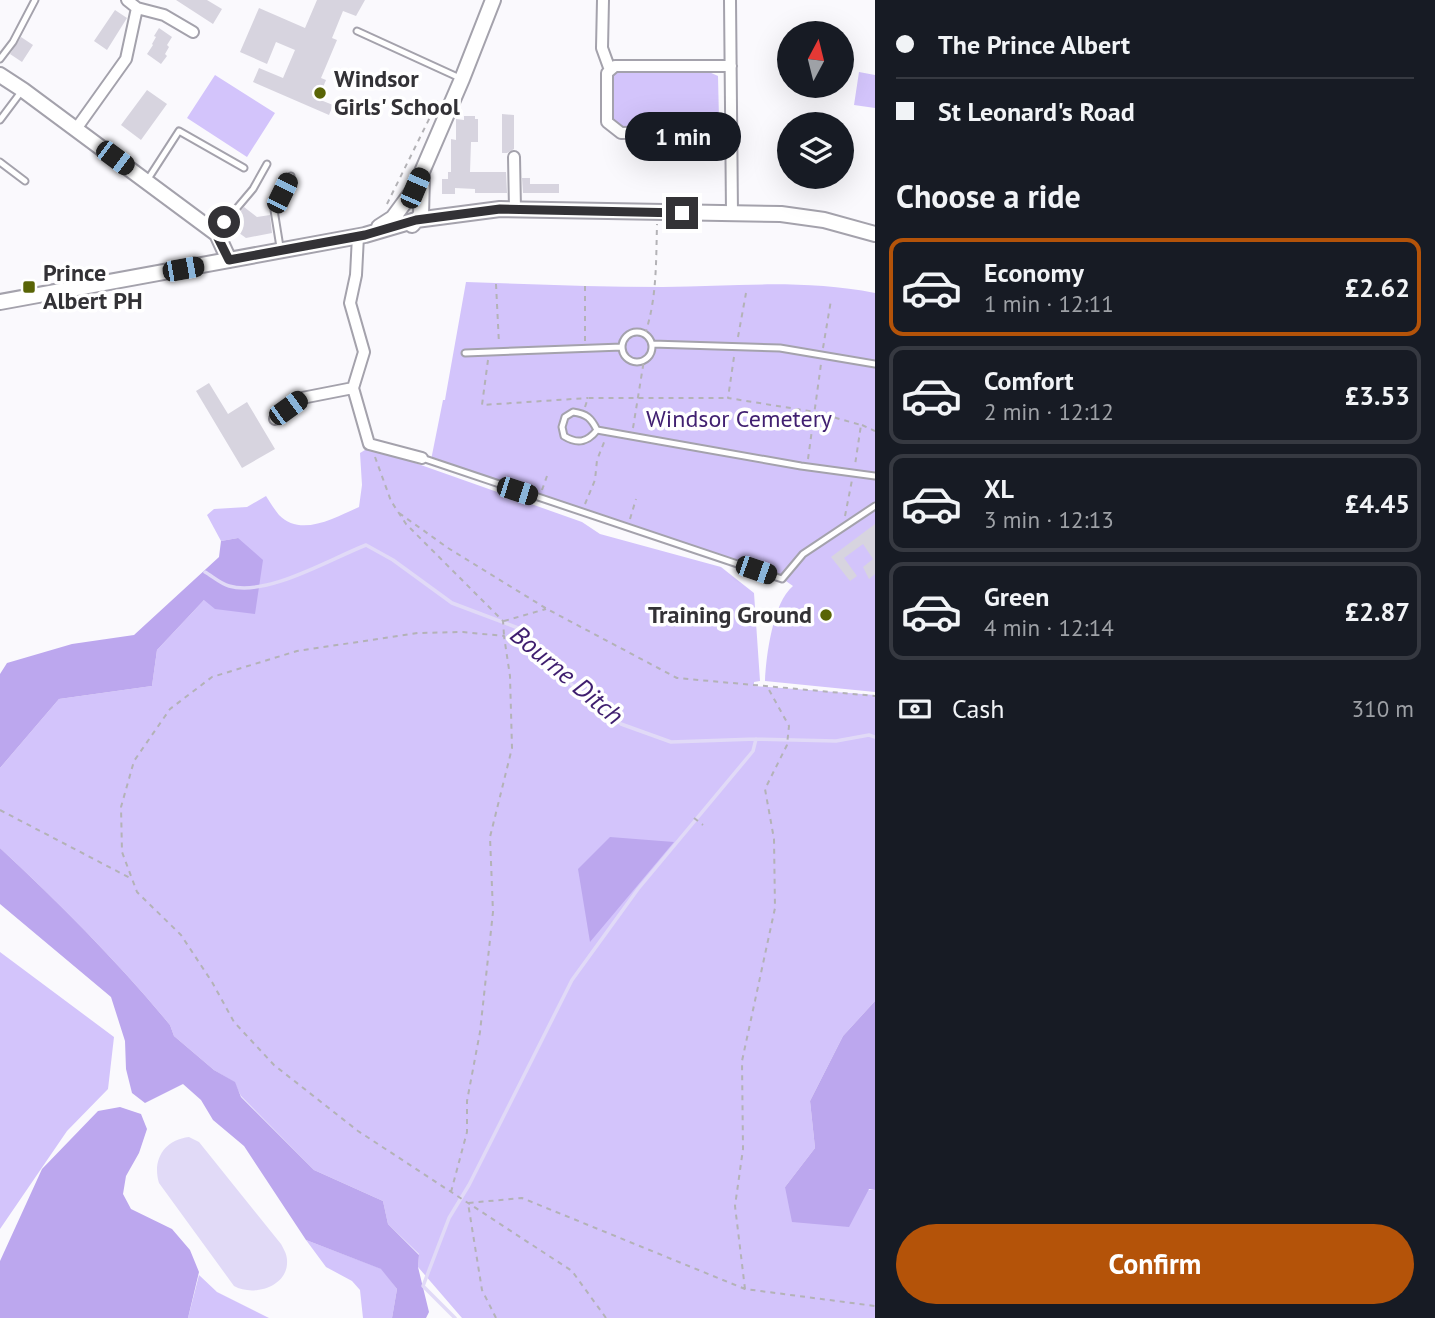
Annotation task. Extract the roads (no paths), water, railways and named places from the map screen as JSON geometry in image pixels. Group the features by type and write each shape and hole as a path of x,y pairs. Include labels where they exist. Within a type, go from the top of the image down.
{"main road":[{"path":"403,225 493,0"},
{"path":"0,75 146,181 219,227 229,260"},
{"path":"420,181 432,203 440,208 474,213"},
{"path":"0,302 361,236 379,237 421,215 420,181"},
{"path":"403,225 448,216 515,209 732,213 781,214 824,220 875,234"}],"street":[{"path":"127,0 137,9 164,15 193,32"},
{"path":"603,0 602,48 610,70"},
{"path":"730,0 732,213"},
{"path":"76,130 126,59 137,9"},
{"path":"731,66 615,66 607,73 607,122 621,133 731,131"},
{"path":"514,157 515,209"},
{"path":"361,236 350,303 364,352 353,388 369,444 422,458"},
{"path":"275,419 302,398 353,388"}],"lane":[{"path":"0,59 13,42 34,0"},
{"path":"356,31 462,79"},
{"path":"0,120 23,90"},
{"path":"146,181 179,131 244,168"},
{"path":"0,162 25,181"},
{"path":"231,215 253,189 267,164"},
{"path":"281,250 274,210 291,176"},
{"path":"638,332 645,334 652,344 650,353 644,359 634,361 627,358 622,347 630,334 638,332"},
{"path":"652,344 736,346 822,354 875,364"},
{"path":"465,353 622,347"},
{"path":"597,430 591,438 582,442 564,436 562,427 565,417 573,412 583,413 591,419 597,430 610,433 875,476"},
{"path":"422,458 782,579 803,554 875,506"}],"waterway":[{"name":"Bourne Ditch","path":"205,572 229,586 261,586 298,575 366,545 393,560 452,603 518,628 571,684 621,724 671,742 756,739 836,741 869,735 875,737"},
{"path":"455,1318 423,1286 449,1218 469,1185 572,980 638,889 753,751 756,739"}],"place":[{"name":"Windsor Girls' School","path":"320,93"},
{"name":"Prince Albert PH","path":"29,287"},
{"name":"Training Ground","path":"826,615"}],"park label":[{"name":"Windsor Cemetery","path":"739,419"}]}
